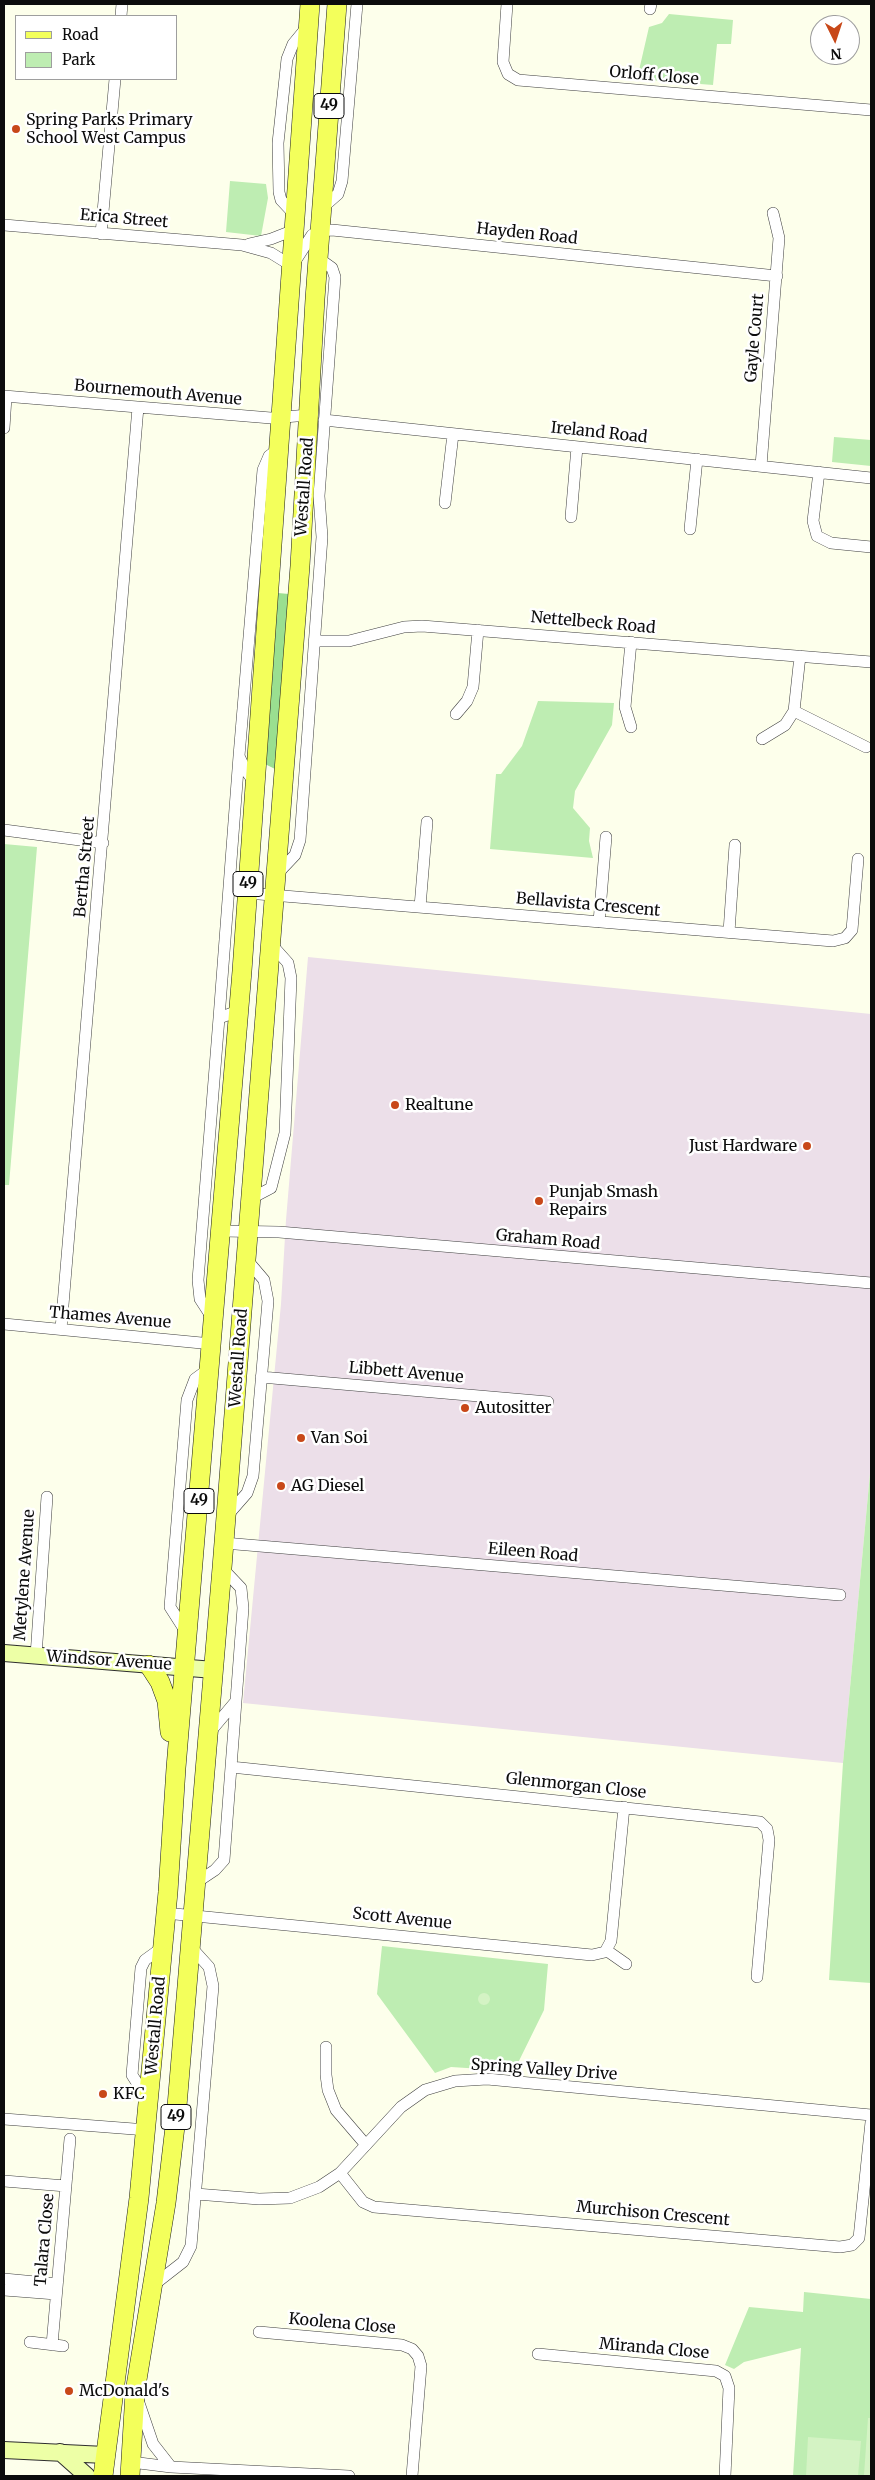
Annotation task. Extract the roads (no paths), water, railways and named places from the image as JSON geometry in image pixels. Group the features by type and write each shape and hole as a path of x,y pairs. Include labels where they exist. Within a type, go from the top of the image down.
{"main road":[{"name":"Westall Road","path":"104,2476 147,2130 166,1913 185,1667 203,1374 212,1344 242,972 281,447 294,223 310,4"},
{"name":"Westall Road","path":"131,2469 135,2392 166,2203 175,2128 226,1517 252,1266 249,1232 289,715 317,418 318,258 337,4"},
{"path":"242,972 269,974"},
{"path":"150,1665 168,1701 176,1768"},
{"path":"106,2455 131,2469"}],"street":[{"path":"322,208 338,194 342,181 357,4"},
{"name":"Orloff Close","path":"507,4 503,62 508,74 518,80 871,110"},
{"path":"101,234 115,80"},
{"name":"Gayle Court","path":"761,466 779,238 773,214"},
{"name":"Erica Street","path":"242,245 271,239 294,223"},
{"name":"Erica Street","path":"4,225 242,245 271,253 292,266"},
{"name":"Hayden Road","path":"320,231 332,230 776,276"},
{"path":"292,266 308,239 320,231"},
{"path":"4,428 5,396"},
{"name":"Bournemouth Avenue","path":"5,396 282,419 317,418"},
{"name":"Bertha Street","path":"62,1329 138,407"},
{"name":"Ireland Road","path":"317,418 871,478"},
{"name":"Westall Road","path":"277,874 295,855 298,847 322,537 317,418"},
{"path":"445,503 453,434"},
{"name":"Westall Road","path":"214,1321 200,1299 198,1280 264,466 269,456 281,447"},
{"path":"571,517 577,447"},
{"path":"690,529 696,459"},
{"path":"818,472 813,522 817,536 831,543 871,547"},
{"name":"Nettelbeck Road","path":"314,641 358,640 413,626 871,662"},
{"path":"456,714 467,701 473,687 478,630"},
{"path":"630,727 625,707 631,642"},
{"path":"762,739 785,725 794,711 800,656"},
{"path":"289,715 307,696 311,687"},
{"path":"794,711 866,747"},
{"path":"240,756 246,771 256,785"},
{"path":"420,907 427,822"},
{"path":"4,830 103,843"},
{"path":"599,922 606,837"},
{"path":"729,932 735,845"},
{"name":"Bellavista Crescent","path":"247,893 833,941 845,938 853,926 858,859"},
{"path":"252,1198 271,1188 280,1160 285,1133 291,978 288,963 272,944"},
{"path":"219,1018 238,1012"},
{"name":"Graham Road","path":"222,1231 279,1232 871,1283"},
{"name":"Westall Road","path":"226,1517 247,1493 253,1476 268,1301 264,1280 252,1266"},
{"name":"Thames Avenue","path":"4,1324 212,1344"},
{"name":"Libbett Avenue","path":"261,1377 548,1402"},
{"name":"Metylene Avenue","path":"36,1656 46,1497"},
{"name":"Eileen Road","path":"224,1543 840,1595"},
{"path":"194,1884 215,1870 224,1860 243,1608 241,1588 222,1568"},
{"name":"Windsor Avenue","path":"4,1653 214,1670"},
{"path":"208,1735 236,1701"},
{"name":"Glenmorgan Close","path":"231,1767 747,1819 760,1822 767,1829 769,1840 757,1977"},
{"path":"624,1807 611,1941 606,1950 626,1964"},
{"name":"Scott Avenue","path":"166,1913 193,1914 592,1955 606,1950"},
{"path":"151,2287 183,2262 189,2254 196,2194 213,1986 209,1967 190,1946"},
{"name":"Westall Road","path":"149,2102 132,2075 141,1968 145,1960 163,1947"},
{"path":"326,2047 328,2090 336,2110 366,2145"},
{"name":"Spring Valley Drive","path":"196,2194 259,2199 290,2198 318,2187 340,2173 400,2107 425,2090 463,2080 487,2079 871,2115"},
{"path":"4,2119 147,2130"},
{"name":"Murchison Crescent","path":"340,2173 363,2202 374,2207 840,2247 852,2244 859,2238 871,2122"},
{"name":"Talara Close","path":"30,2342 57,2345 57,2289 70,2139"},
{"path":"4,2181 66,2186"},
{"path":"4,2279 57,2289"},
{"path":"4,2290 57,2289"},
{"name":"Koolena Close","path":"259,2332 402,2345 412,2349 418,2356 421,2366 412,2476"},
{"name":"Miranda Close","path":"538,2354 716,2371 725,2376 729,2388 725,2476"},
{"path":"135,2392 153,2444 171,2466"},
{"path":"4,2450 106,2455"},
{"path":"60,2452 87,2476"},
{"path":"131,2469 171,2466 349,2476"}],"place":[{"name":"Spring Parks Primary School West Campus","path":"16,129"},
{"name":"Realtune","path":"395,1105"},
{"name":"Just Hardware","path":"807,1146"},
{"name":"Punjab Smash Repairs","path":"539,1201"},
{"name":"Autositter","path":"465,1408"},
{"name":"Van Soi","path":"301,1438"},
{"name":"AG Diesel","path":"281,1486"},
{"name":"KFC","path":"103,2094"},
{"name":"McDonald's","path":"69,2391"}]}
